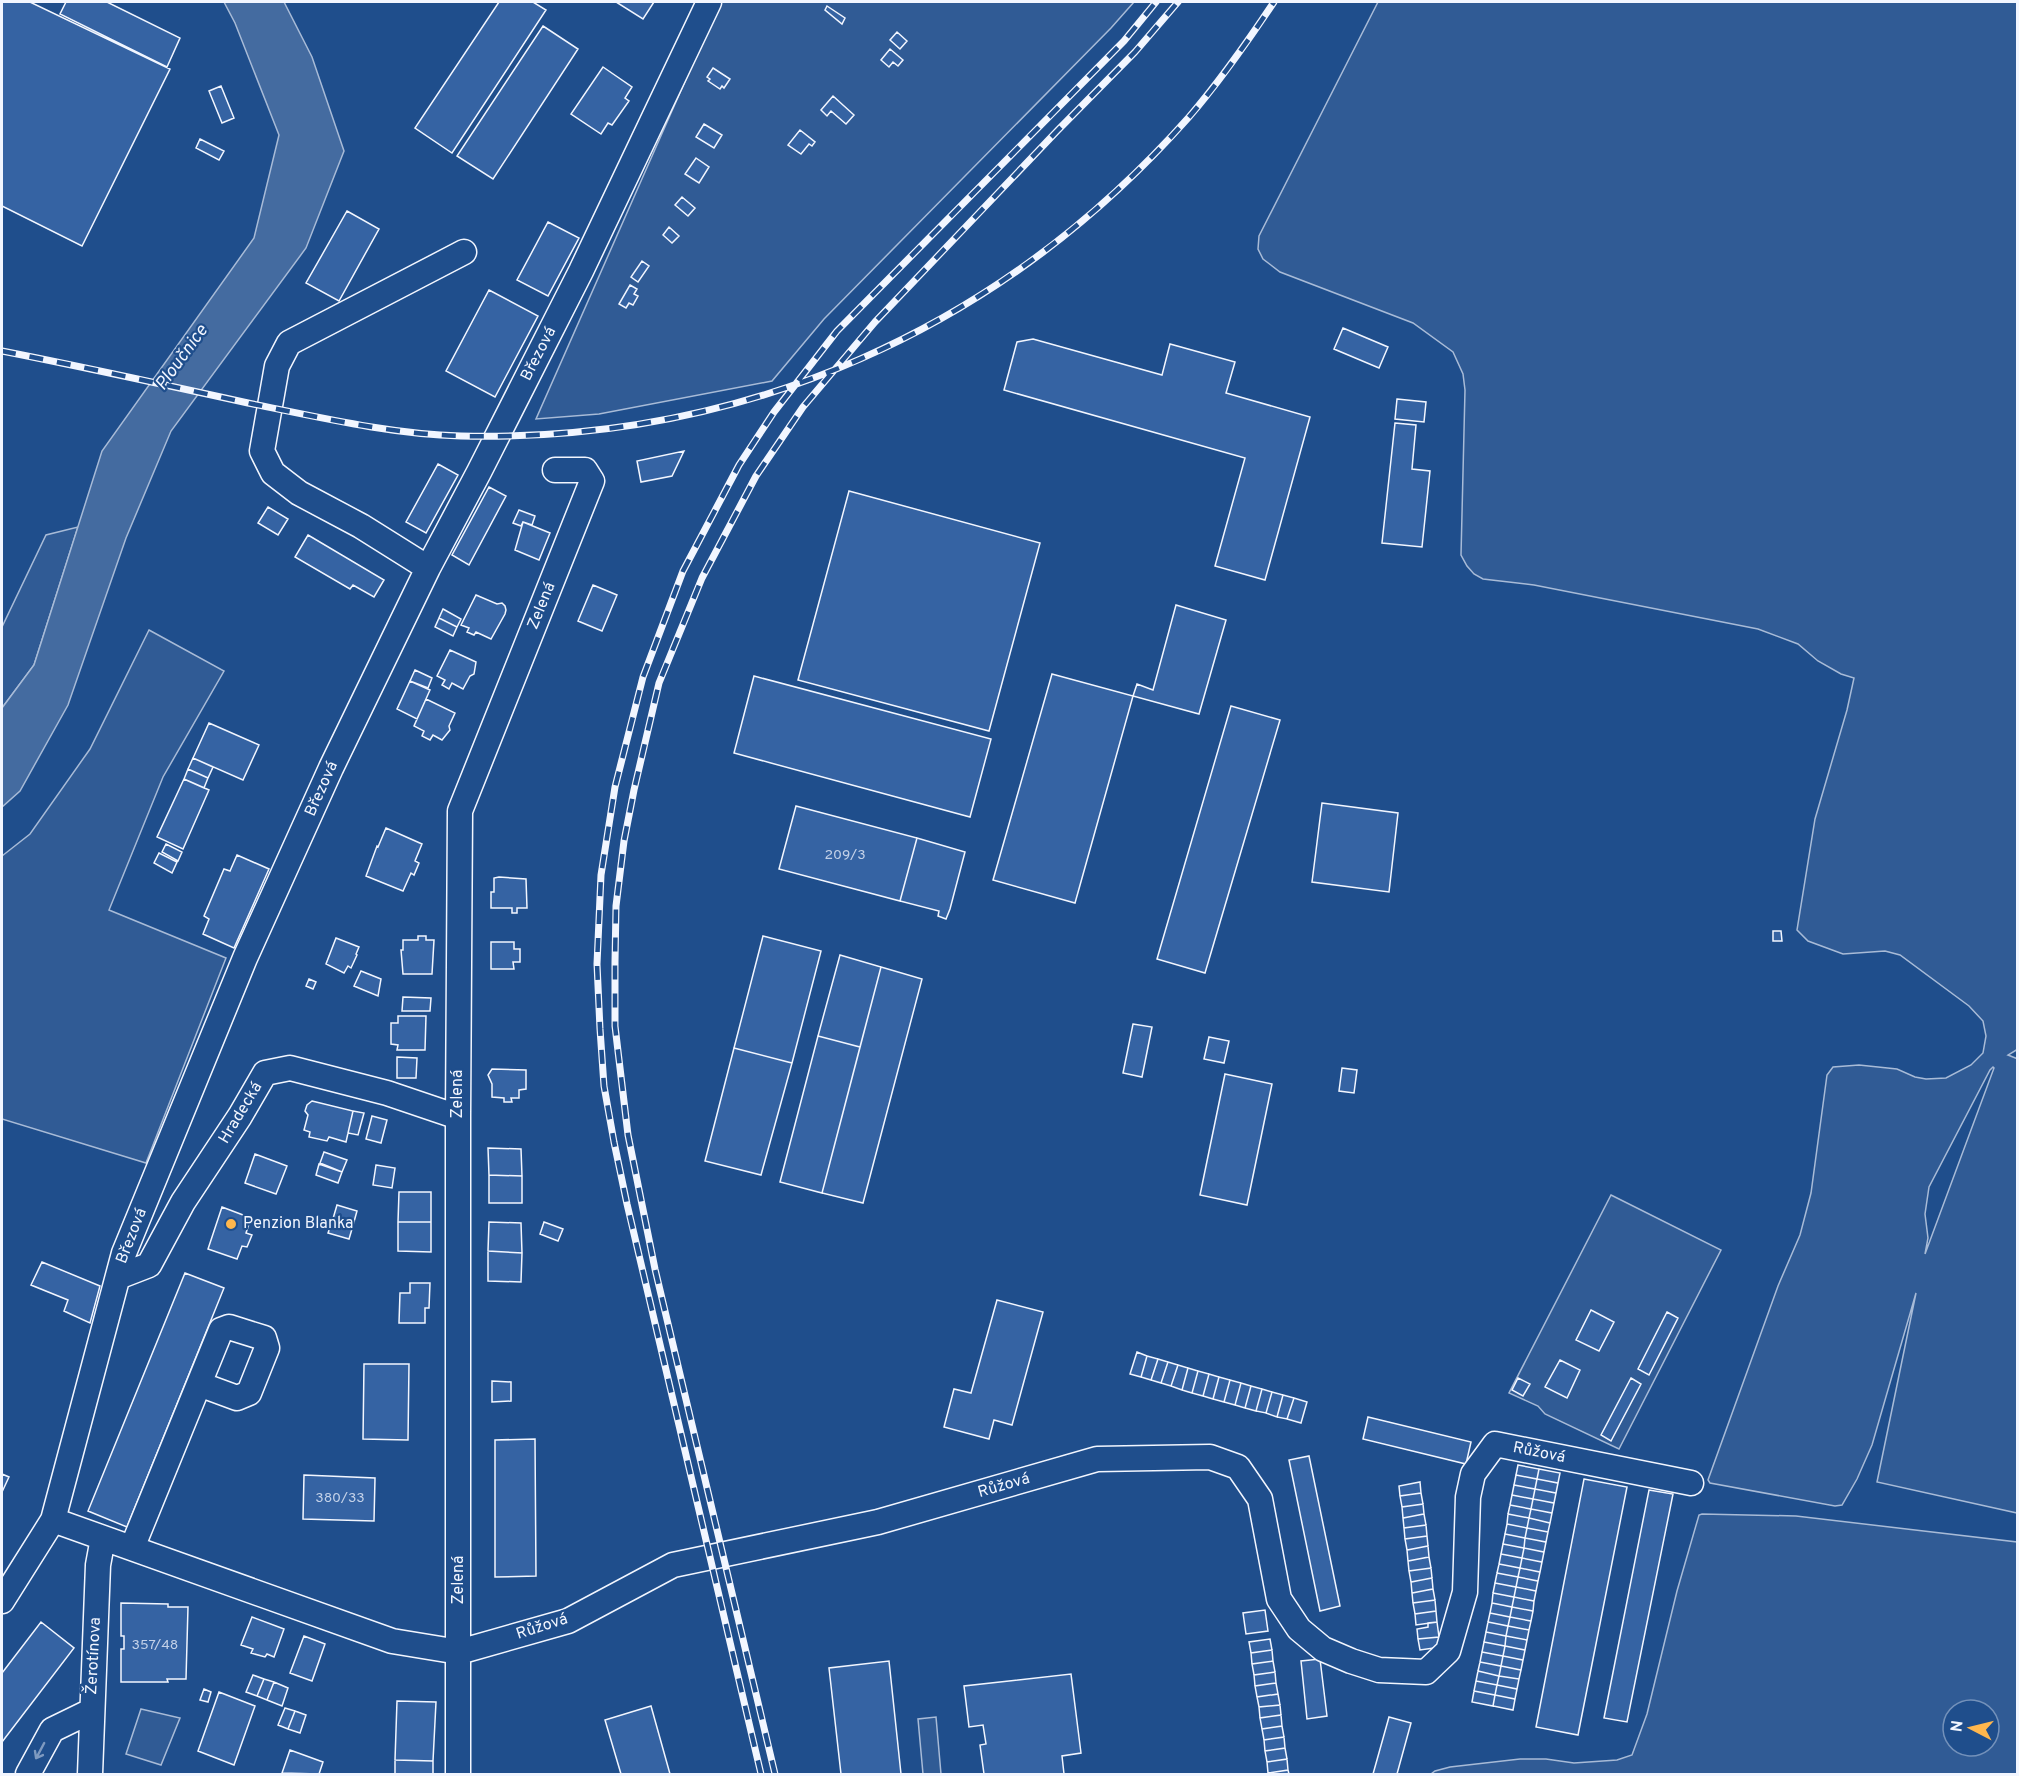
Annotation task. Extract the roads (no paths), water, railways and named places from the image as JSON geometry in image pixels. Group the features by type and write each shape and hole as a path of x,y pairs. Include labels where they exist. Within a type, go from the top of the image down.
{"street":[{"name":"Březová","path":"2,1601 53,1520 124,1253 250,948 331,768 428,568 581,271 709,2"},
{"path":"428,568 361,526 299,493 273,473 262,451 277,366 289,344 464,252"},
{"name":"Zelená","path":"458,1774 460,811 592,481 585,470 555,470"},
{"name":"Hradecká","path":"118,1277 149,1265 183,1202 240,1116 265,1073 290,1068 387,1093 458,1117"},
{"path":"132,1548 198,1384"},
{"name":"Růžová","path":"53,1520 392,1641 459,1652 568,1621 673,1565 878,1522 1097,1459 1210,1457 1238,1467 1260,1499 1280,1599 1299,1629 1323,1649 1351,1661 1380,1670 1426,1672 1448,1651 1465,1592 1468,1497 1473,1474 1496,1444 1691,1483"},
{"name":"Žerotínova","path":"92,1774 91,1711 98,1565 103,1538"},
{"path":"28,1774 52,1730 91,1711"}],"water":[{"name":"Ploučnice","path":"224,2 284,2 312,57 344,151 306,248 171,431 126,538 68,705 20,791 2,807 2,708 34,665 102,451 254,238 279,135 235,23"}],"railway":[{"path":"761,1774 627,1204 604,1086 597,964 601,875 615,787 643,677 683,571 739,465 774,412 837,331 1124,41 1156,2"},
{"path":"775,1774 655,1269 628,1135 615,1026 615,962 616,906 624,841 634,790 659,683 702,578 756,476 803,407 875,322 1135,52 1178,2"},
{"path":"2,351 327,419 434,435 566,433 668,419 767,394 861,359 951,313 1036,257 1115,192 1189,117 1233,61 1274,2"}],"place":[{"name":"Penzion Blanka","path":"231,1224"}]}
